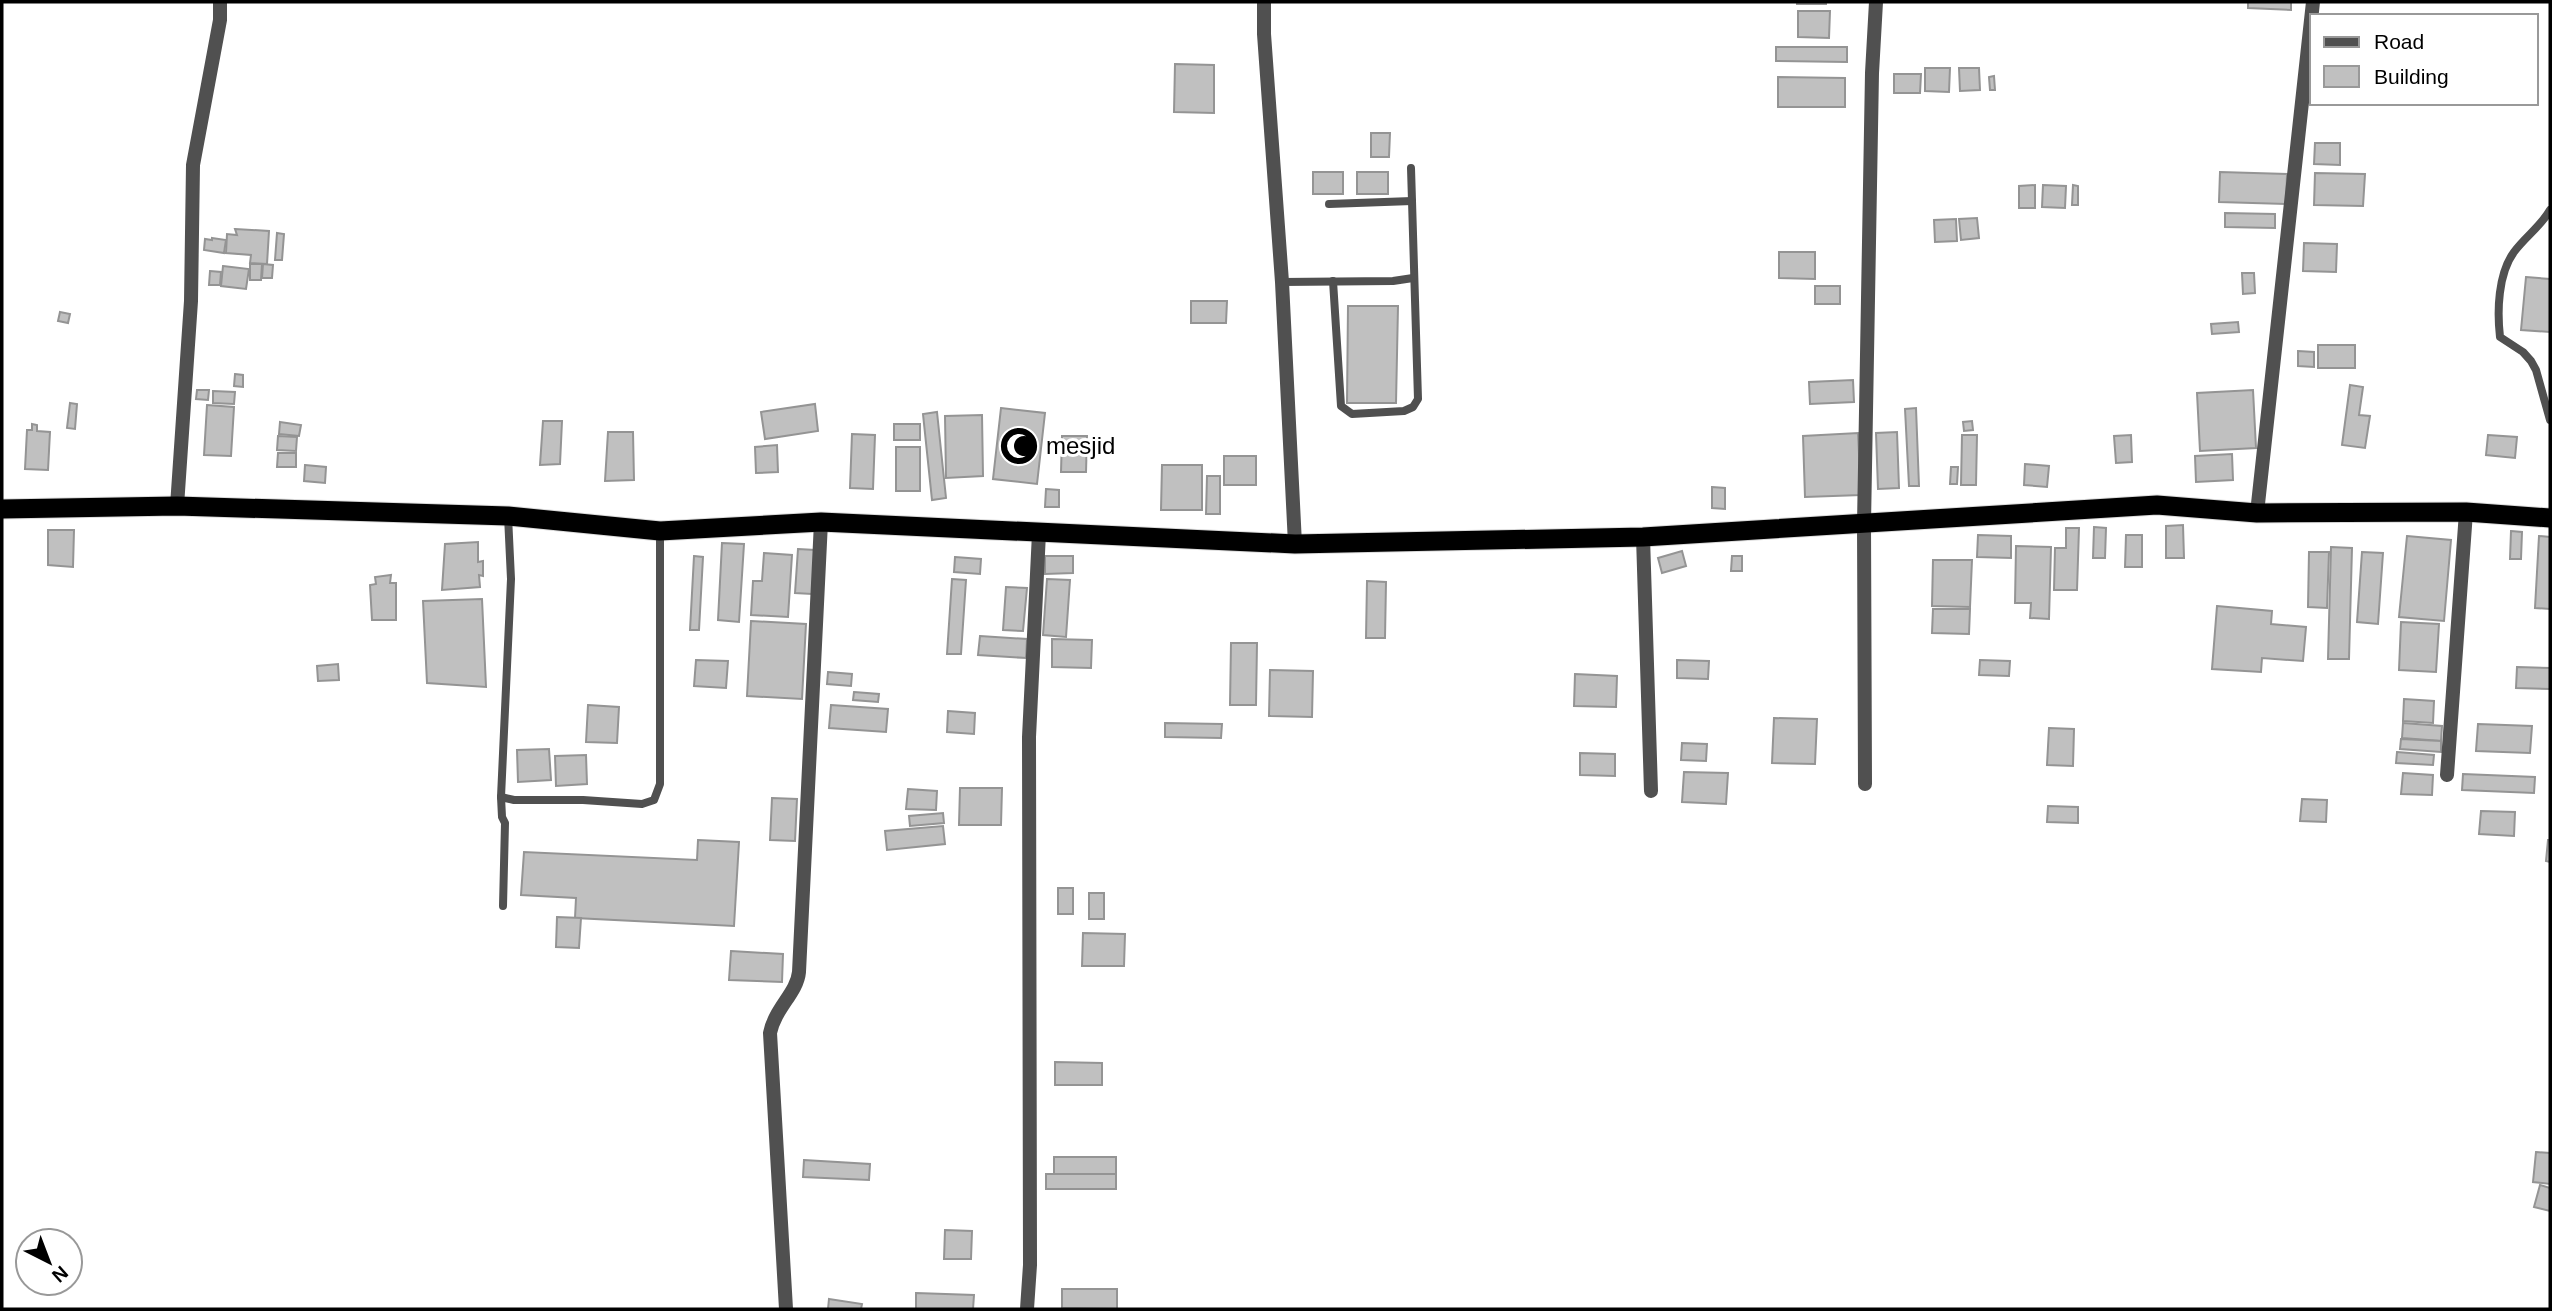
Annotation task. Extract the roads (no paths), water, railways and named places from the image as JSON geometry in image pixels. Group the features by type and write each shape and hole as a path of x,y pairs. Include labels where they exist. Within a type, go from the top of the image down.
{"highway":[{"path":"2,509 177,506 508,516 660,531 821,523 1296,544 1643,537 2157,505 2257,513 2466,512 2550,518"}],"street":[{"path":"177,506 191,301 193,165 220,20 220,2"},
{"path":"1264,2 1296,544"},
{"path":"1865,784 1864,524 1872,73 1876,2"},
{"path":"2257,513 2310,29"},
{"path":"2447,775 2466,512"},
{"path":"786,1309 770,1033 778,1010 795,986 799,972 821,523"},
{"path":"1027,1309 1030,1265 1029,737 1040,533"},
{"path":"1643,537 1651,790"}],"lane":[{"path":"1334,281 1341,406 1352,414 1404,411 1417,404 1411,167"},
{"path":"1329,204 1412,201"},
{"path":"2550,210 2514,251 2505,270 2497,316 2500,337 2524,352 2536,370 2550,420"},
{"path":"1282,282 1413,278"},
{"path":"503,906 505,823 501,797 511,579 508,516"},
{"path":"501,797 514,800 583,800 642,804 654,800 660,784 660,531"}],"place":[{"name":"mesjid","path":"1019,446"}]}
